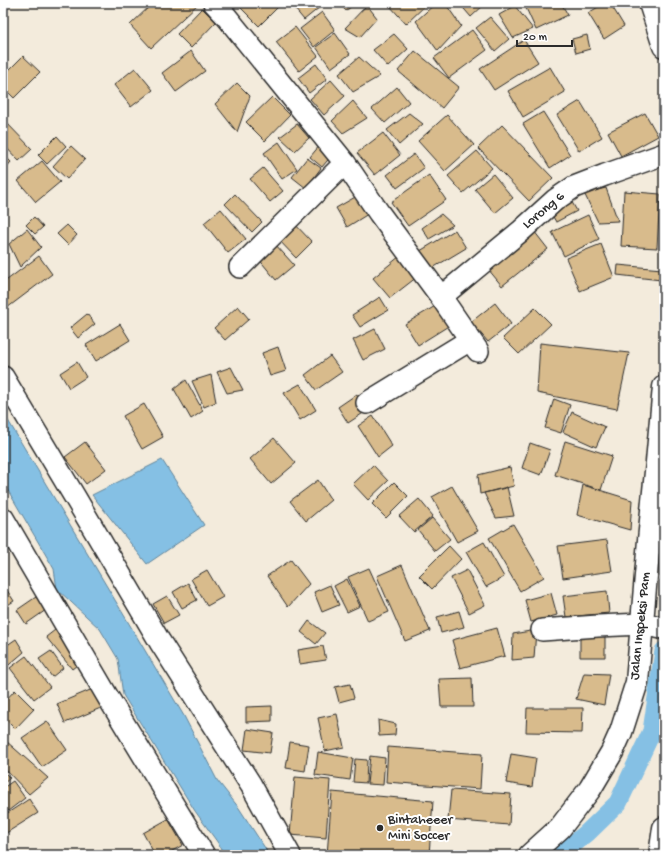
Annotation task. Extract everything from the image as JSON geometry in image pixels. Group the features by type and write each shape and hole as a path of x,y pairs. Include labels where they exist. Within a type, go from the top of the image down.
{"main road":[{"path":"650,3 664,46"},
{"name":"Jalan Inspeksi Pam","path":"530,855 560,828 590,789 612,752 621,732 637,682 664,387"},
{"path":"642,624 664,628"},
{"path":"660,855 664,828"}],"street":[{"path":"214,3 345,163 379,213 441,297 474,346 367,403"},
{"name":"Lorong 6","path":"441,297 522,230 554,200 574,187 664,154"},
{"path":"240,267 345,163"},
{"path":"3,377 160,642 251,785 290,855"},
{"path":"3,518 204,855"},
{"path":"542,630 642,624"}],"water":[{"path":"3,412 184,716 217,780 239,808 269,855 224,855 218,843 195,811 123,695 118,659 100,629 57,589 54,569 3,482"},
{"path":"162,460 204,525 147,564 92,495"}],"building":[{"path":"153,3 199,3 151,48 130,25"},
{"path":"240,3 278,3 280,5 259,26 238,5"},
{"path":"290,3 325,3 304,20"},
{"path":"339,3 353,3 354,4 346,11"},
{"path":"393,3 428,3 406,24 390,6"},
{"path":"436,3 445,3 461,26 438,51 416,21"},
{"path":"459,3 484,3 485,4 471,17"},
{"path":"535,3 561,3 568,15 536,30 526,8"},
{"path":"605,3 610,3 624,26 604,39 588,13"},
{"path":"367,5 377,18 360,37 345,28"},
{"path":"515,6 533,29 513,38 499,15"},
{"path":"202,8 216,22 191,48 177,34"},
{"path":"322,12 335,30 314,47 300,29"},
{"path":"490,17 509,39 495,51 476,28"},
{"path":"295,27 318,56 299,71 276,42"},
{"path":"472,30 487,50 449,78 434,58"},
{"path":"335,33 350,54 331,68 316,47"},
{"path":"394,34 408,49 388,67 373,50"},
{"path":"587,35 590,49 576,53 572,39"},
{"path":"524,40 538,62 494,90 480,69"},
{"path":"191,51 205,71 176,92 162,73"},
{"path":"415,51 459,87 442,108 398,71"},
{"path":"23,56 40,72 14,98 3,87 3,76"},
{"path":"359,57 380,76 353,92 339,74"},
{"path":"316,64 327,79 309,93 298,78"},
{"path":"550,67 565,92 523,117 508,91"},
{"path":"135,68 153,90 131,107 114,85"},
{"path":"331,80 345,96 324,115 310,99"},
{"path":"237,83 250,96 237,132 215,104"},
{"path":"397,87 409,102 385,123 372,109"},
{"path":"272,97 290,115 265,141 246,122"},
{"path":"353,101 367,118 343,133 332,121"},
{"path":"580,101 602,137 579,151 557,115"},
{"path":"543,112 570,155 550,168 523,124"},
{"path":"409,113 423,124 399,145 387,130"},
{"path":"645,113 658,136 621,156 608,132"},
{"path":"447,115 474,145 445,171 418,141"},
{"path":"4,120 32,149 19,161 3,144"},
{"path":"297,124 309,138 295,151 280,137"},
{"path":"502,125 553,178 529,201 478,148"},
{"path":"383,133 400,155 375,175 357,153"},
{"path":"57,136 66,146 47,164 38,155"},
{"path":"279,142 297,169 282,179 264,153"},
{"path":"320,145 332,155 322,167 310,157"},
{"path":"71,146 85,159 67,179 53,166"},
{"path":"477,151 492,168 463,193 448,176"},
{"path":"3,154 11,162 3,171"},
{"path":"414,154 424,168 397,188 387,175"},
{"path":"307,158 321,168 306,188 292,177"},
{"path":"42,161 60,182 36,202 18,181"},
{"path":"263,168 283,191 270,202 250,179"},
{"path":"493,174 513,198 495,213 475,189"},
{"path":"429,175 446,200 408,226 391,202"},
{"path":"606,188 618,221 598,222 584,193"},
{"path":"624,191 660,194 657,248 621,246"},
{"path":"235,194 262,222 252,232 225,204"},
{"path":"357,196 368,214 347,227 336,208"},
{"path":"569,197 577,211 556,222 548,208"},
{"path":"221,209 246,239 228,253 204,223"},
{"path":"441,214 453,225 429,239 422,228"},
{"path":"588,215 599,239 564,256 552,232"},
{"path":"34,217 43,227 35,234 26,225"},
{"path":"292,221 312,242 296,258 276,237"},
{"path":"67,225 77,235 68,245 57,234"},
{"path":"27,229 41,247 20,267 9,244"},
{"path":"455,230 466,248 431,269 420,251"},
{"path":"534,231 548,249 502,286 488,269"},
{"path":"275,244 294,265 276,280 258,258"},
{"path":"601,244 614,277 580,291 566,258"},
{"path":"39,256 52,274 3,311 3,283"},
{"path":"400,256 417,277 390,298 373,278"},
{"path":"618,265 662,269 661,280 617,275"},
{"path":"380,297 388,310 360,327 352,315"},
{"path":"495,303 511,324 488,342 471,322"},
{"path":"437,305 450,325 418,345 405,324"},
{"path":"238,306 249,319 225,340 214,328"},
{"path":"535,308 551,324 519,354 503,338"},
{"path":"87,314 95,324 78,338 70,328"},
{"path":"120,324 130,340 96,361 86,345"},
{"path":"375,329 385,349 363,360 353,340"},
{"path":"540,343 629,353 617,409 537,393"},
{"path":"278,347 286,371 270,376 262,353"},
{"path":"330,356 342,372 316,390 305,375"},
{"path":"77,362 86,377 69,388 60,373"},
{"path":"231,367 243,390 227,393 217,372"},
{"path":"211,375 216,402 204,407 192,381"},
{"path":"186,380 203,411 191,419 174,389"},
{"path":"300,384 316,410 300,420 284,393"},
{"path":"357,394 368,410 348,423 338,407"},
{"path":"554,399 570,405 561,433 545,428"},
{"path":"144,404 163,437 142,449 123,416"},
{"path":"572,412 605,427 596,447 563,432"},
{"path":"373,416 392,446 378,457 358,426"},
{"path":"274,438 296,463 271,484 250,459"},
{"path":"565,441 612,456 601,490 555,475"},
{"path":"85,442 106,469 86,484 65,457"},
{"path":"530,443 550,450 541,475 522,468"},
{"path":"373,465 388,481 368,500 353,484"},
{"path":"510,467 514,486 480,494 478,475"},
{"path":"318,480 331,500 306,521 290,501"},
{"path":"394,482 408,496 386,518 372,504"},
{"path":"583,485 632,500 630,530 577,515"},
{"path":"452,486 478,531 457,542 432,497"},
{"path":"507,487 514,516 496,518 484,493"},
{"path":"419,499 433,516 414,532 399,516"},
{"path":"432,518 450,539 435,551 418,530"},
{"path":"513,524 544,577 520,591 489,538"},
{"path":"607,540 612,571 563,578 558,546"},
{"path":"484,542 504,577 486,587 466,552"},
{"path":"449,546 461,559 432,589 419,576"},
{"path":"291,560 309,584 288,607 267,576"},
{"path":"402,565 430,631 405,641 377,576"},
{"path":"369,568 389,612 368,621 348,577"},
{"path":"207,570 223,597 207,606 191,579"},
{"path":"467,570 485,605 469,613 451,578"},
{"path":"347,579 360,606 347,612 334,586"},
{"path":"188,583 197,600 182,608 173,592"},
{"path":"3,584 14,601 3,608"},
{"path":"330,585 339,605 322,612 314,592"},
{"path":"607,591 609,613 566,617 563,596"},
{"path":"551,593 557,615 531,622 525,600"},
{"path":"167,596 179,615 164,623 153,604"},
{"path":"36,597 46,610 26,624 17,610"},
{"path":"459,611 464,627 441,633 437,617"},
{"path":"309,621 325,633 316,644 301,632"},
{"path":"497,628 505,656 460,668 452,640"},
{"path":"55,630 81,662 72,669 46,637"},
{"path":"536,630 534,658 512,660 513,634"},
{"path":"580,634 605,635 605,657 580,657"},
{"path":"16,639 24,652 3,670 3,648"},
{"path":"323,646 326,660 300,664 298,650"},
{"path":"51,651 63,668 52,677 39,659"},
{"path":"26,656 50,687 34,699 10,668"},
{"path":"584,673 609,674 604,705 576,699"},
{"path":"472,678 473,707 441,707 439,679"},
{"path":"350,684 354,698 339,702 335,687"},
{"path":"95,688 103,707 65,723 57,704"},
{"path":"15,690 34,709 15,729 3,717 3,703"},
{"path":"272,706 272,721 246,722 246,707"},
{"path":"527,708 583,708 582,733 526,732"},
{"path":"337,714 344,747 325,751 318,718"},
{"path":"378,720 396,724 395,735 379,736"},
{"path":"47,721 67,750 42,767 22,738"},
{"path":"247,729 273,733 270,753 244,750"},
{"path":"6,741 48,778 29,794 3,767 3,745"},
{"path":"290,742 309,745 305,771 286,768"},
{"path":"388,747 482,754 480,789 386,782"},
{"path":"318,752 353,758 350,780 315,775"},
{"path":"511,754 536,758 532,787 506,783"},
{"path":"370,756 385,758 383,785 367,784"},
{"path":"355,759 367,760 366,783 353,782"},
{"path":"3,771 10,778 3,784"},
{"path":"295,777 330,780 326,838 290,835"},
{"path":"13,781 25,798 8,811 3,804 3,788"},
{"path":"451,790 511,794 509,825 448,820"},
{"name":"Bintaheeer Mini Soccer","path":"332,792 433,801 429,855 327,855"},
{"path":"29,799 38,813 3,835 3,816"},
{"path":"168,819 183,845 165,855 155,855 143,833"}],"waterway":[{"path":"560,855 587,833 618,803 652,731 664,651"}],"place":[{"name":"Bintaheeer Mini Soccer","path":"380,828"}]}
